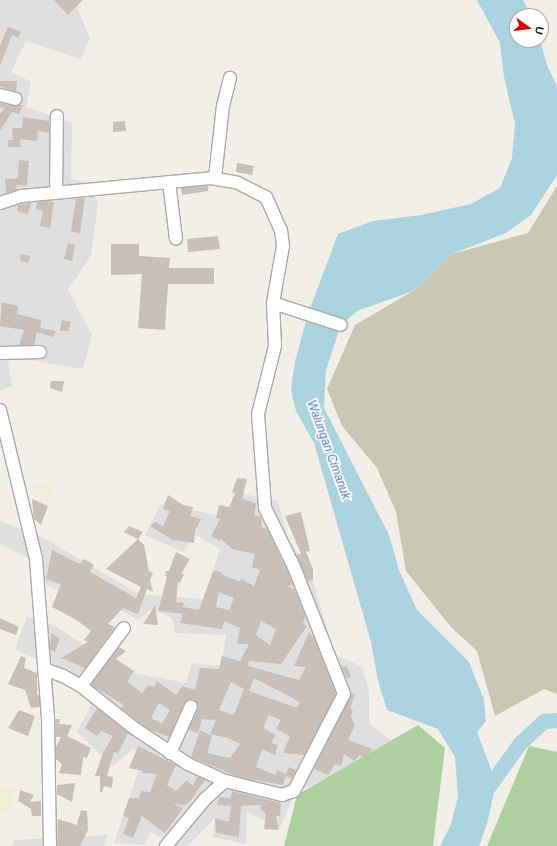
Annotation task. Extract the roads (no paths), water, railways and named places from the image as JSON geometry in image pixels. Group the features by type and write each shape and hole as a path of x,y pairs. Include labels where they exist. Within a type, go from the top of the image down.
{"street":[{"path":"215,178 223,106 230,78"},
{"path":"0,96 16,99"},
{"path":"56,193 57,116"},
{"path":"0,203 22,196 215,178 238,183 263,194 274,212 281,230 283,246 273,303 275,346 258,414 265,508 297,574 344,693 292,793 282,794 225,781 170,753 130,726 81,686 63,676 44,669"},
{"path":"169,182 176,238"},
{"path":"273,303 341,326"},
{"path":"0,353 40,352"},
{"path":"0,410 3,438 36,559 48,720 50,846"},
{"path":"81,686 124,628"},
{"path":"170,753 191,706"},
{"path":"166,846 205,798 225,781"}],"water":[{"name":"Walungan Cimanuk","path":"477,0 523,0 528,8 509,8 509,48 542,48 547,65 557,86 557,175 531,215 506,233 452,254 413,291 357,311 341,325 326,370 324,408 389,535 399,570 417,610 469,662 484,700 486,721 477,732 491,769 494,793 487,824 479,846 440,846 451,824 458,797 455,757 438,729 387,710 378,681 371,642 314,443 296,411 291,390 295,361 308,314 338,234 373,221 421,215 471,204 500,188 512,158 515,124 504,77 500,43"}],"waterway":[{"path":"481,797 520,743 544,721 557,720"}]}
